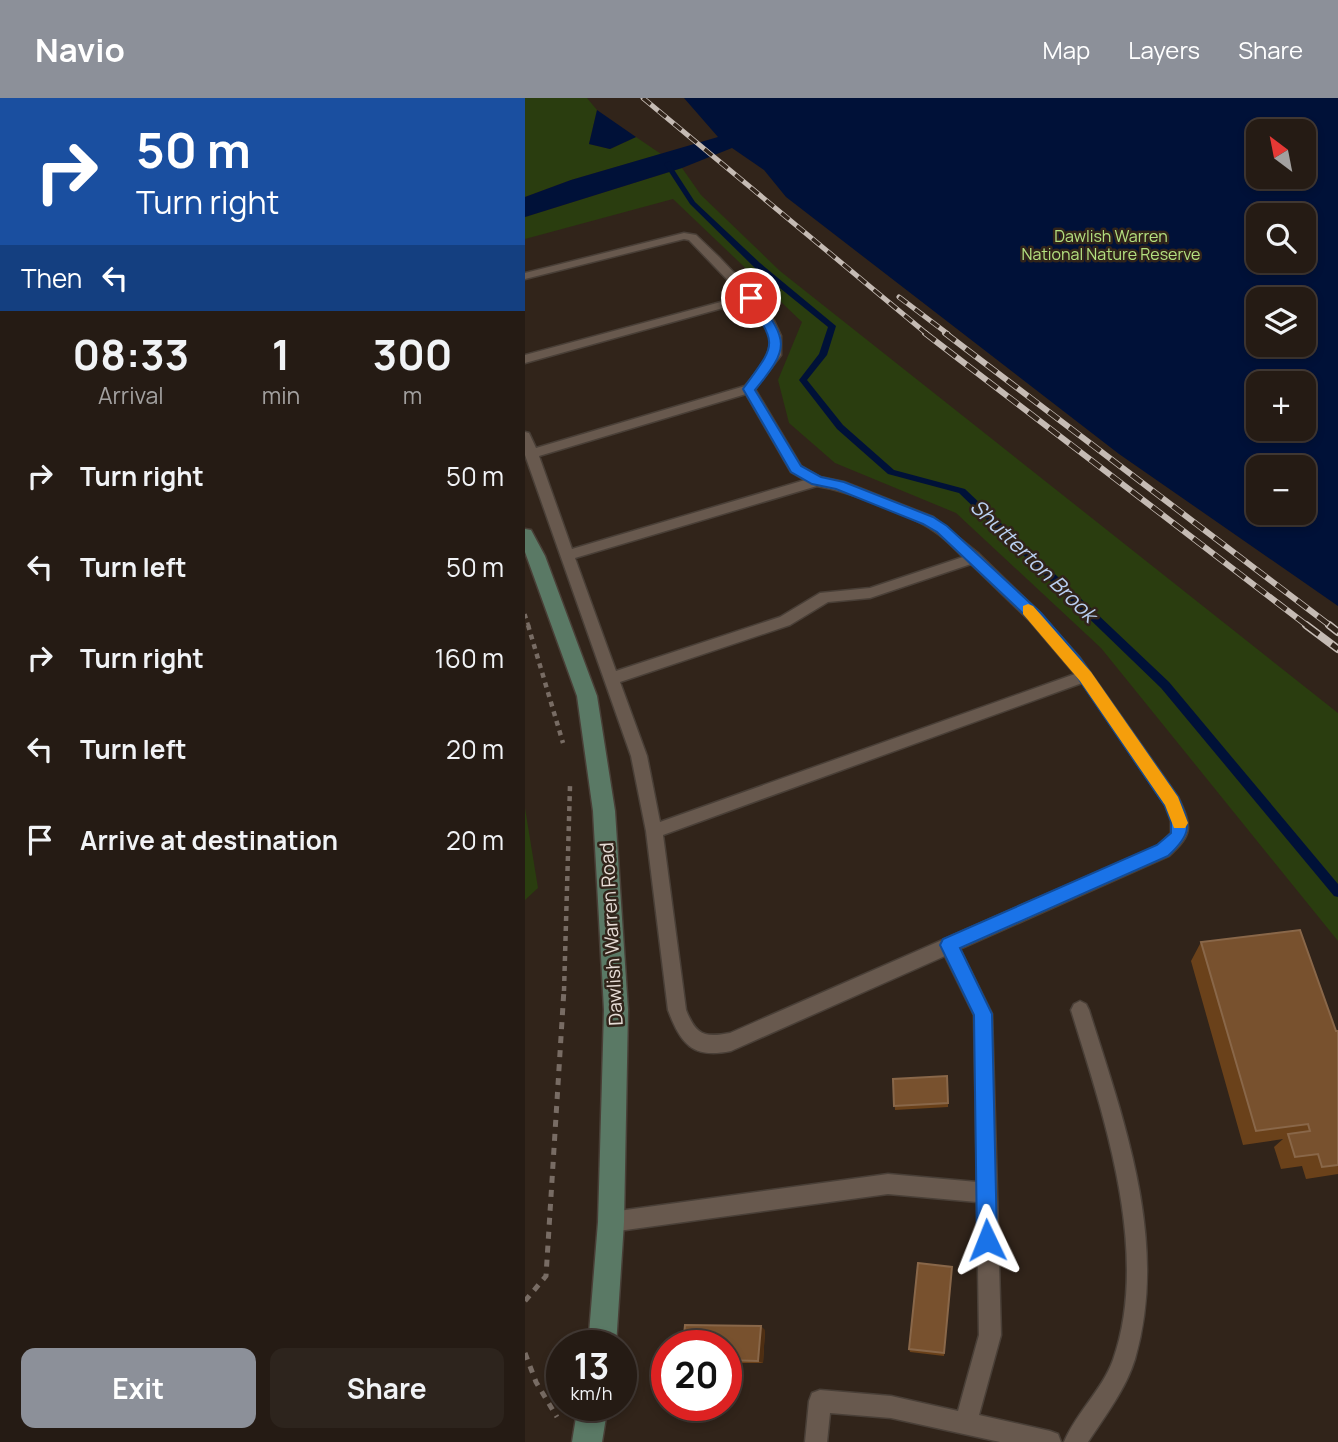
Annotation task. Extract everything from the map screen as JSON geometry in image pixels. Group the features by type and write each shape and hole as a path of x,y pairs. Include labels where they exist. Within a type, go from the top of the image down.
{"street":[{"name":"Dawlish Warren Road","path":"525,535 536,556 587,696 604,811 616,1010 611,1222 603,1330"},
{"path":"587,1442 590,1421"}],"lane":[{"path":"525,276 689,236 751,298 774,330 776,348 771,363 749,389 531,454"},
{"path":"525,359 751,298"},
{"path":"525,436 639,757 654,831 677,1010 684,1029 696,1042 711,1047 731,1042 1163,850 1179,836 1179,821 1172,802 1086,676 1035,617 974,558 928,520 839,485 817,481 796,469 749,389"},
{"path":"569,555 817,481"},
{"path":"611,679 785,621 825,597 870,593 974,558"},
{"path":"654,831 1086,676"},
{"path":"949,945 983,1014 990,1335 966,1421"},
{"path":"1075,1442 1123,1362 1138,1275 1126,1162 1080,1010"},
{"path":"611,1222 888,1184 986,1193"},
{"path":"816,1442 820,1401 891,1407 966,1421 1050,1442"}],"path":[{"path":"525,614 566,754"},
{"path":"525,1301 547,1276 564,995 570,780"},
{"path":"525,1353 536,1382 560,1422"}],"green space":[{"path":"525,98 587,98 597,110 589,144 610,149 636,137 661,154 571,180 525,197"},
{"path":"682,168 701,195 780,271 1338,713 1338,941 1101,648 956,513 835,463 789,423 778,380 802,322 673,199 525,239 525,217"},
{"path":"525,808 538,888 525,900"}],"water":[{"name":"Dawlish Warren National Nature Reserve","path":"684,98 1338,98 1338,606 1119,454 786,197 764,170 732,148 682,168 525,217 525,197 571,180 718,137"},
{"path":"597,110 636,137 610,149 589,144"}],"building":[{"path":"1300,930 1338,1031 1338,1165 1322,1167 1318,1154 1295,1157 1288,1134 1310,1131 1308,1124 1256,1131 1201,942"},
{"path":"947,1076 948,1103 894,1106 893,1079"},
{"path":"918,1263 952,1267 944,1353 909,1349"},
{"path":"685,1325 761,1326 758,1361 742,1360 742,1330 685,1330"}],"waterway":[{"name":"Shutterton Brook","path":"669,163 667,164 692,203 757,265 832,326 823,355 803,380 840,427 891,472 962,491 1165,685 1338,892"}],"railway":[{"path":"643,98 927,334"},
{"path":"899,297 948,334"},
{"path":"925,333 1309,627"},
{"path":"945,333 1332,627"},
{"path":"1306,625 1338,649"},
{"path":"1329,625 1338,632"}],"slow traffic":[{"path":"1028,610 1086,676 1172,802 1179,823"}],"route":[{"path":"751,298 774,330 776,348 771,363 749,389 796,469 817,481 839,485 928,520 942,529 1035,617 1075,662 1172,802 1179,821 1179,836 1163,850 949,945 983,1014 987,1240"}]}
